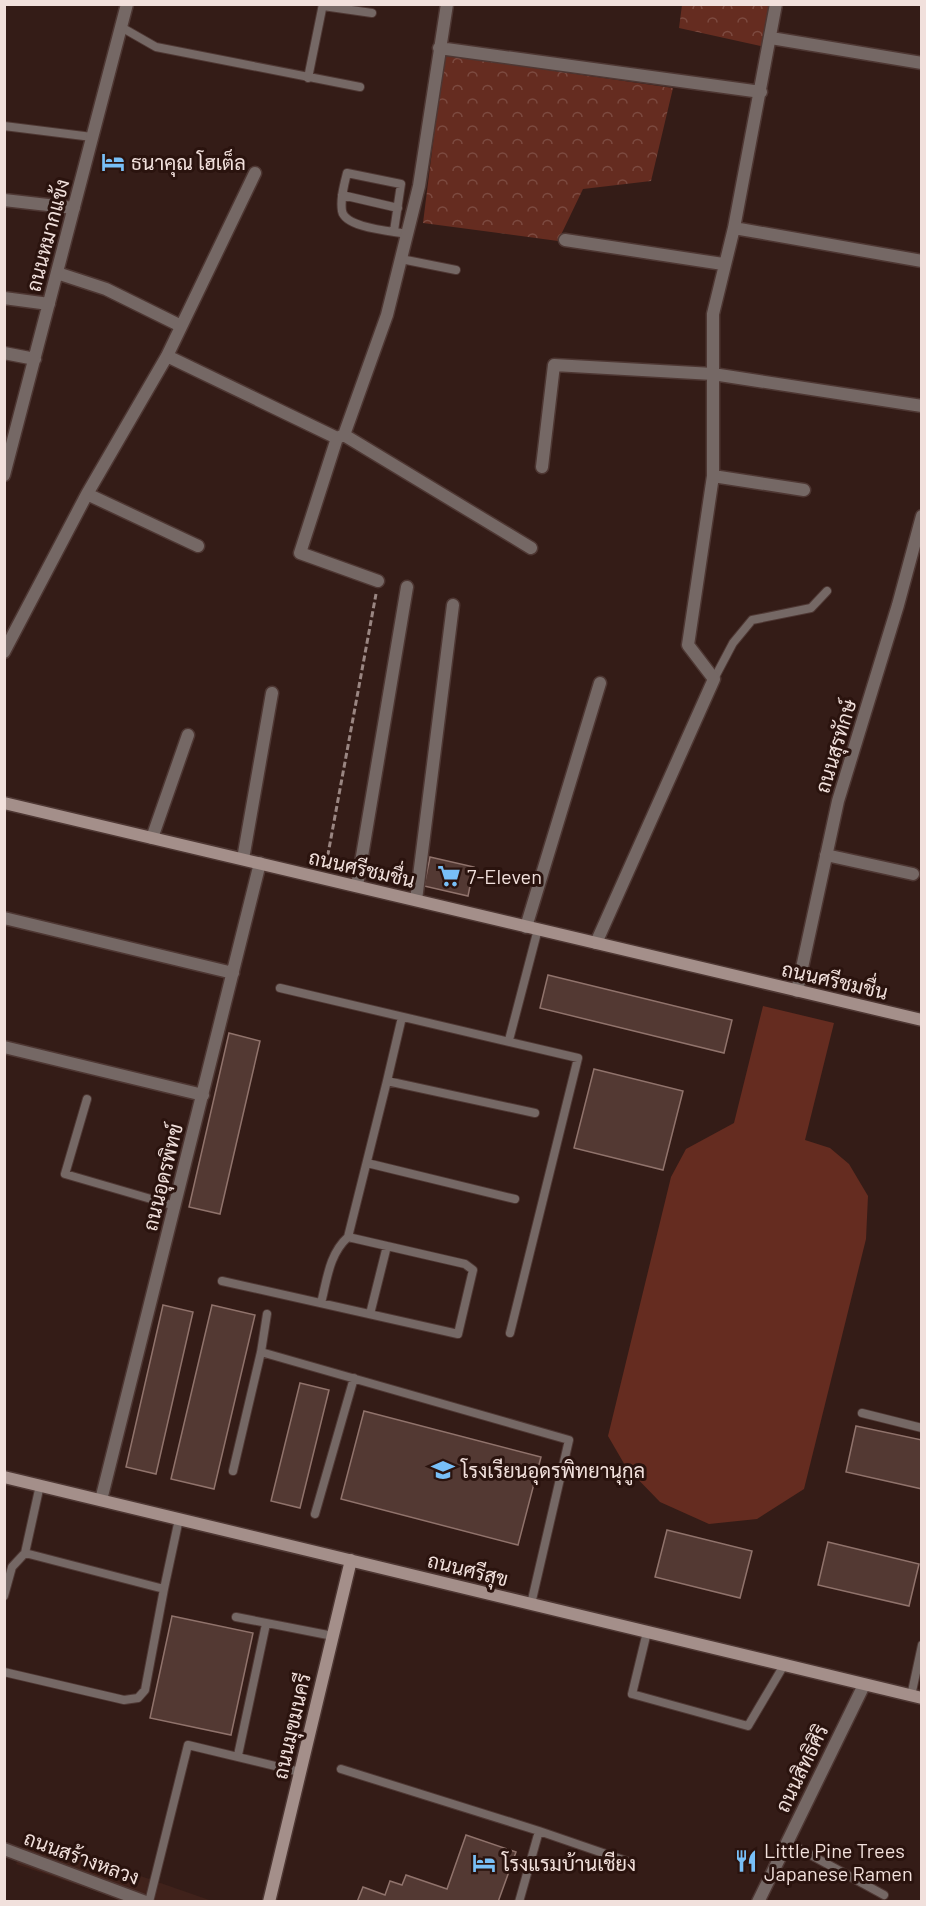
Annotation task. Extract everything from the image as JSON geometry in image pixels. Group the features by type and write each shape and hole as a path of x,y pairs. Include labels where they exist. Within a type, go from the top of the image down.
{"street":[{"name":"ถนนหมากแข้ง","path":"4,475 127,4"},
{"path":"378,581 300,553 387,315 419,186 447,4"},
{"path":"596,943 714,679 688,645 713,476 713,314 723,264 734,228 776,4"},
{"path":"771,38 921,63"},
{"path":"439,48 760,92"},
{"path":"4,652 87,494 167,356 255,173"},
{"path":"4,200 74,208"},
{"path":"734,228 921,261"},
{"path":"565,240 723,264"},
{"path":"57,273 106,289 181,326"},
{"path":"4,298 49,304"},
{"path":"4,353 34,359"},
{"path":"167,356 341,436 531,548"},
{"path":"542,467 554,364 713,374 921,406"},
{"path":"713,476 804,490"},
{"path":"87,494 198,546"},
{"name":"ถนนสุรทักษ์","path":"796,990 838,801 898,605 921,516"},
{"path":"357,886 407,587"},
{"path":"416,900 453,605"},
{"path":"532,928 600,683"},
{"path":"243,859 272,693"},
{"path":"153,838 188,735"},
{"name":"ถนนศรีชมชื่น","path":"4,803 921,1020"},
{"path":"826,855 913,874"},
{"name":"ถนนอุดรพิทข์","path":"101,1500 260,863"},
{"path":"4,918 233,973"},
{"path":"4,1047 203,1095"},
{"name":"ถนนศรีสุข","path":"4,1476 916,1697"},
{"name":"ถนนมุขมนครี","path":"269,1902 351,1560"},
{"name":"ถนนสิทธิศิริ","path":"758,1902 864,1684"},
{"name":"ถนนสร้างหลวง","path":"4,1849 147,1902"}],"lane":[{"path":"308,78 323,5 372,13"},
{"path":"121,27 156,47 360,87"},
{"path":"4,126 92,137"},
{"path":"394,231 401,184 347,173 342,195 342,212 345,218 354,224 407,234"},
{"path":"342,195 398,208"},
{"path":"401,259 456,270"},
{"path":"714,679 733,643 752,620 811,608 827,591"},
{"path":"508,1040 532,928"},
{"path":"280,987 578,1058 510,1333"},
{"path":"321,1303 332,1259 339,1245 348,1237 402,1017"},
{"path":"387,1081 535,1113"},
{"path":"87,1099 65,1174 175,1206"},
{"path":"366,1163 515,1199"},
{"path":"222,1281 458,1334 472,1270 465,1264 348,1237"},
{"path":"370,1314 387,1246"},
{"path":"232,1471 261,1352 267,1314"},
{"path":"261,1352 569,1440 531,1604"},
{"path":"315,1514 354,1378"},
{"path":"862,1413 921,1428"},
{"path":"4,1596 12,1567 25,1553 40,1485"},
{"path":"4,1672 124,1700 138,1698 145,1690 179,1519"},
{"path":"25,1553 164,1589"},
{"path":"236,1617 333,1636"},
{"path":"238,1755 266,1624"},
{"path":"647,1632 632,1695 748,1726 784,1665"},
{"path":"916,1697 921,1645"},
{"path":"147,1902 188,1745 238,1755 300,1773"},
{"path":"341,1769 539,1831 632,1863"},
{"path":"519,1902 539,1831"},
{"path":"787,1842 884,1895"}],"path":[{"path":"324,879 378,581"}],"shaded area":[{"path":"29,1837 212,1901 125,1901 16,1864"}],"green space":[{"path":"682,5 772,5 765,47 679,28"},
{"path":"444,55 673,88 651,181 583,189 558,241 423,223"},
{"path":"763,1006 834,1023 805,1140 830,1148 849,1164 868,1196 866,1239 804,1489 757,1519 709,1524 660,1502 626,1467 608,1436 671,1177 686,1149 734,1123"}],"building":[{"name":"7-Eleven","path":"430,857 474,867 468,896 424,886"},
{"path":"548,975 732,1020 724,1053 540,1008"},
{"path":"229,1033 260,1041 220,1214 189,1207"},
{"path":"594,1069 683,1091 663,1170 574,1148"},
{"path":"163,1305 193,1312 156,1474 126,1467"},
{"path":"212,1305 255,1315 214,1489 171,1479"},
{"path":"300,1383 329,1390 300,1508 271,1501"},
{"path":"364,1411 541,1457 518,1545 341,1499"},
{"path":"856,1426 922,1440 922,1489 846,1472"},
{"path":"667,1530 752,1551 740,1598 655,1577"},
{"path":"828,1542 919,1564 909,1606 818,1585"},
{"path":"172,1616 253,1633 231,1735 150,1718"},
{"name":"โรงแรมบ้านเชียง","path":"466,1835 516,1852 498,1902 357,1902 363,1887 385,1895 390,1881 402,1885 406,1875 447,1889"}],"place":[{"name":"ธนาคุณ โฮเต็ล","path":"113,162"},
{"name":"7-Eleven","path":"449,876"},
{"name":"โรงเรียนอุดรพิทยานุกูล","path":"443,1470"},
{"name":"Little Pine Trees Japanese Ramen","path":"746,1861"},
{"name":"โรงแรมบ้านเชียง","path":"484,1863"}]}
